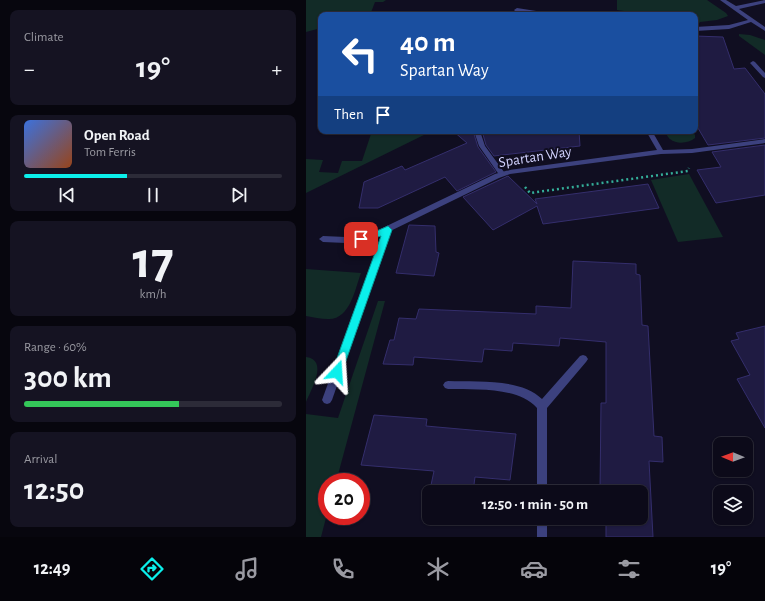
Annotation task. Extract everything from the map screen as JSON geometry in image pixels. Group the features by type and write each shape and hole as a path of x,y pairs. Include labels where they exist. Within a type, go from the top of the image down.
{"street":[{"path":"723,0 765,29"},
{"path":"735,8 765,1"},
{"path":"517,10 530,12"},
{"path":"698,29 723,28 752,20"},
{"path":"753,63 765,76"},
{"path":"478,134 482,146 506,173"},
{"path":"651,134 660,152"},
{"name":"Spartan Way","path":"323,239 346,240 371,237 506,173 660,152 692,151 765,141"},
{"path":"327,400 388,230"},
{"path":"542,485 542,406 583,360"},
{"path":"448,385 513,390 533,397 542,406"},
{"path":"542,525 542,537"}],"path":[{"path":"506,173 530,193 688,171 692,151"}],"green space":[{"path":"306,0 386,0 383,2 375,2 371,12 318,12 318,29 306,32"},
{"path":"617,0 707,0 728,16 717,20 700,22 698,25 698,12 624,12 617,10"},
{"path":"739,34 750,35 765,40 765,55 739,36"},
{"path":"371,134 426,134 306,193 306,159 323,160 319,172 338,173 342,161 362,161"},
{"path":"694,134 695,138 679,143 673,141 667,135"},
{"path":"689,174 723,237 678,242 651,180"},
{"path":"306,269 361,273 354,295 347,309 342,314 335,318 328,319 306,316"},
{"path":"378,301 385,301 338,473 318,473 318,525 324,525 321,537 306,537 306,414 338,418"},
{"path":"306,357 313,359 317,369 314,383 306,402"}],"building":[{"path":"698,36 723,37 734,69 745,68 765,94 765,138 708,145 698,128"},
{"path":"456,134 474,134 478,147 496,172 457,191 445,177 378,208 359,208 364,182 402,166 405,170 467,143"},
{"path":"483,134 579,134 580,146 494,156 486,145"},
{"path":"765,145 765,195 716,203 697,170 721,167 712,152"},
{"path":"508,176 537,204 535,199 648,184 659,208 543,224 537,206 493,230 463,197"},
{"path":"409,225 435,226 436,252 439,253 434,276 396,273"},
{"path":"573,261 636,264 636,274 640,275 642,325 648,326 654,436 662,437 663,462 649,461 653,537 606,537 606,525 648,525 648,485 600,485 601,403 606,403 606,342 560,338 559,346 513,343 512,351 484,349 482,362 414,357 413,365 383,364 390,340 394,340 399,318 416,319 419,309 536,314 536,306 571,308"},
{"path":"765,326 765,428 737,379 750,375 731,341 739,339 736,333"},
{"path":"374,415 427,419 426,426 516,434 510,480 475,477 474,485 431,485 434,471 361,465"}],"route":[{"path":"337,372 388,230 371,237 361,239"}]}
